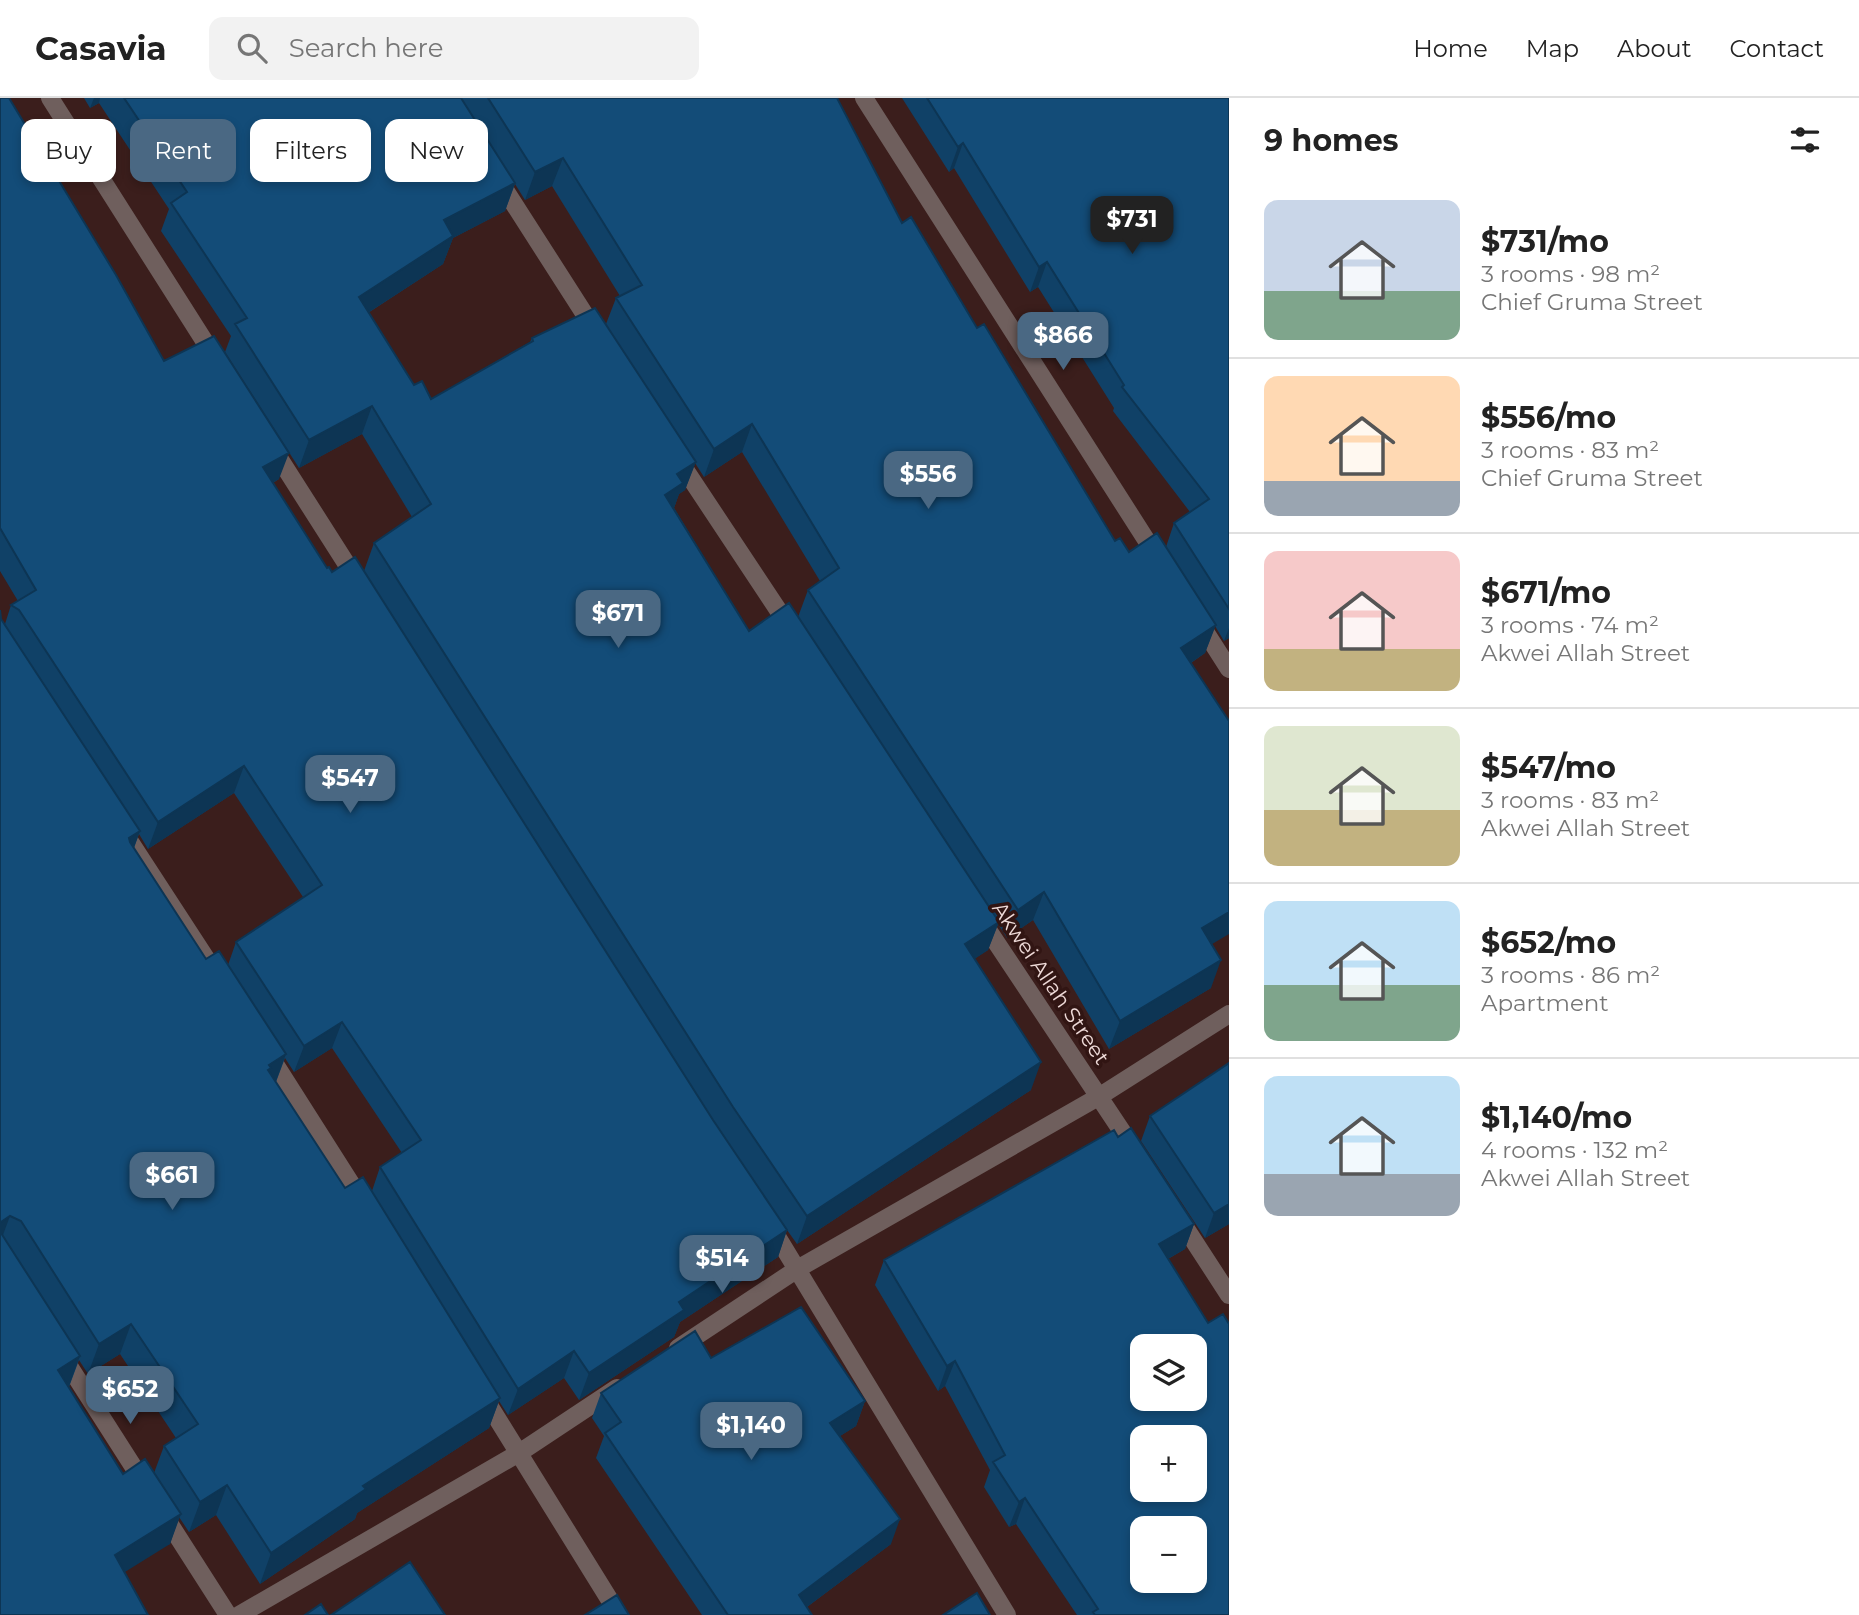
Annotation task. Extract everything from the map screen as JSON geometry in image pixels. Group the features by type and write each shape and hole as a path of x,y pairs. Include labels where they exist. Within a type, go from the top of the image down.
{"street":[{"path":"50,98 229,379"},
{"path":"864,98 1166,571"},
{"path":"490,166 607,348"},
{"path":"266,438 369,600"},
{"path":"666,440 796,638"},
{"path":"1189,606 1229,669"},
{"path":"114,819 229,993"},
{"name":"Akwei Allah Street","path":"971,905 1146,1166"},
{"path":"659,1360 799,1268 1100,1096 1229,1014"},
{"path":"258,1038 374,1221"},
{"path":"1168,1201 1229,1294"},
{"path":"760,1210 799,1268 1007,1615"},
{"path":"56,1345 228,1615"},
{"path":"239,1615 519,1453 635,1376"},
{"path":"475,1383 619,1615"}],"building":[{"path":"0,98 9,98 22,119 21,182 60,182 164,361 214,336 289,453 263,467 327,568 332,572 355,557 713,1120 787,1230 679,1302 684,1310 589,1373 574,1351 518,1389 380,1167 421,1140 342,1022 304,1046 236,942 322,885 244,766 158,822 19,610 11,605 36,590 0,528"},
{"path":"124,98 461,98 474,119 385,119 385,182 488,182 488,140 515,183 444,220 453,236 359,297 414,385 422,381 431,399 533,341 532,338 595,308 696,462 677,474 683,483 665,495 749,631 789,603 999,922 965,944 1041,1062 807,1216 733,1107 374,543 431,504 372,406 309,440 235,324 247,318 171,203 187,192 180,182 236,182 236,119 138,119"},
{"path":"488,98 837,98 902,223 911,217 977,328 984,324 1115,541 1120,538 1129,552 1157,533 1216,625 1181,648 1229,721 1229,912 1202,928 1221,960 1120,1021 1044,892 1018,910 808,590 839,568 752,424 714,449 616,298 642,285 563,158 535,172"},
{"path":"927,98 1229,98 1229,609 1174,523 1209,499 1122,387 1124,385 1047,262 1039,267 963,143 958,147"},
{"path":"0,610 1,619 140,831 129,838 130,842 206,959 219,951 286,1054 269,1065 271,1068 268,1070 345,1188 363,1177 500,1398 363,1486 366,1489 271,1553 227,1485 200,1502 164,1446 198,1424 131,1324 99,1344 21,1221 10,1216 1,1222 1,1233 80,1356 58,1370 123,1474 145,1459 181,1514 115,1555 148,1615 0,1615"},
{"path":"1229,1063 1229,1204 1214,1213 1150,1116"},
{"path":"1131,1128 1194,1224 1159,1244 1208,1323 1223,1314 1229,1324 1229,1615 1095,1615 1093,1612 1098,1609 1025,1498 1019,1502 993,1462 1005,1455 955,1361 947,1366 884,1260 1114,1130 1118,1137"},
{"path":"801,1307 865,1401 830,1423 900,1519 799,1595 812,1615 728,1615 605,1433 621,1422 601,1393 695,1331 711,1358"},
{"path":"410,1562 445,1615 331,1615"},
{"path":"977,1593 990,1615 943,1615"},
{"path":"617,1595 629,1615 585,1615"},
{"path":"321,1604 328,1615 305,1615"}]}
